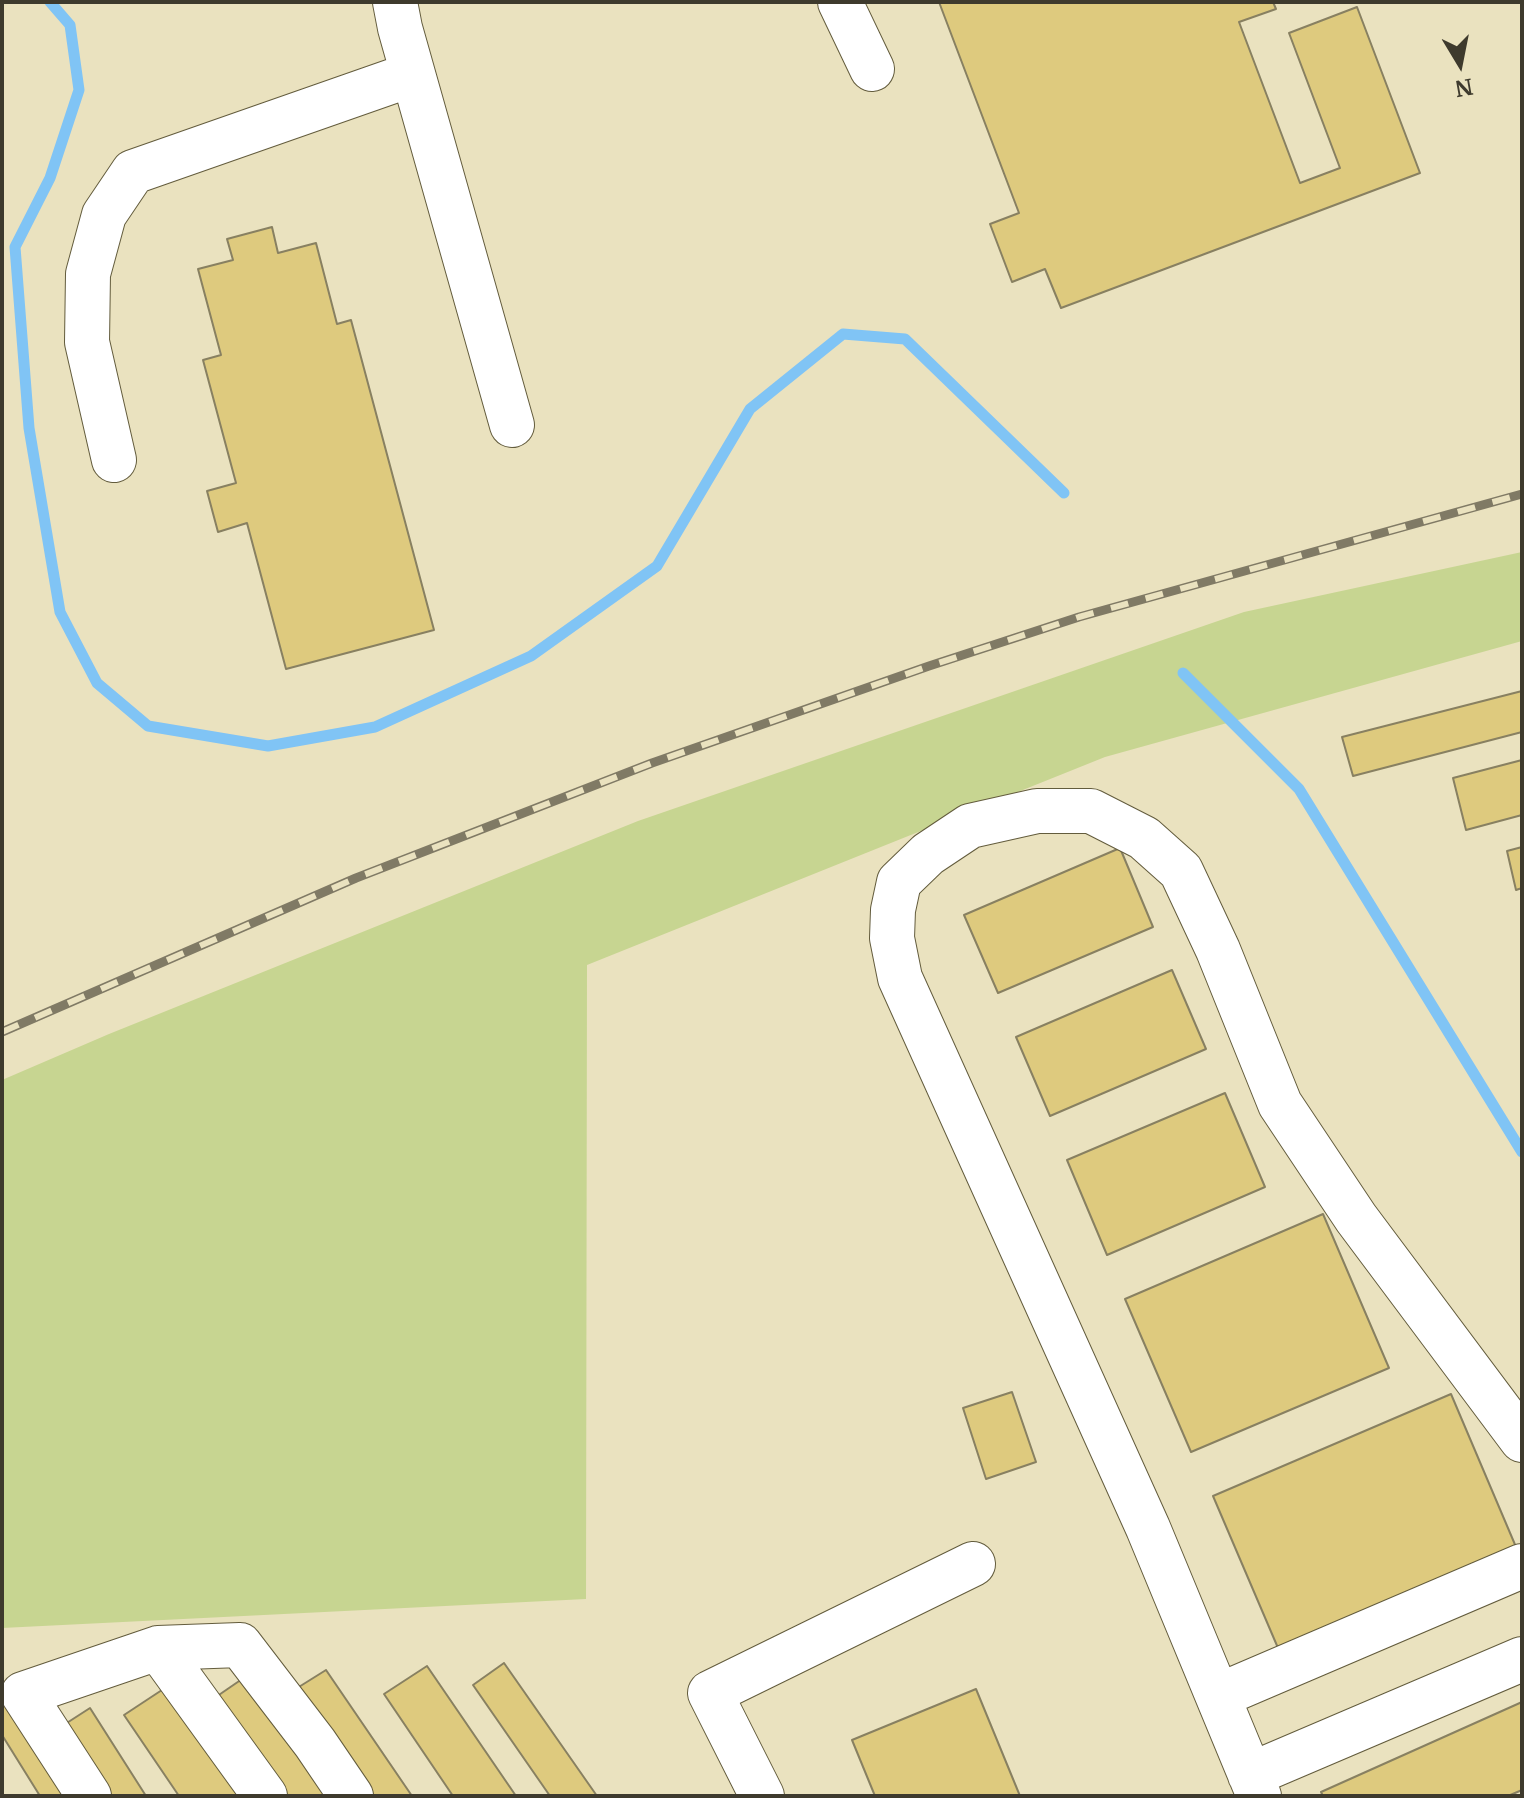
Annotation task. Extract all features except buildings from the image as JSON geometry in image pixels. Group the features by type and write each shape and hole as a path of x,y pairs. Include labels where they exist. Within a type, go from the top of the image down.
{"lane":[{"path":"395,2 512,425"},
{"path":"840,2 872,69"},
{"path":"114,460 87,342 88,274 104,215 133,172 413,74"},
{"path":"1522,1440 1356,1218 1280,1104 1218,950 1181,871 1144,838 1091,811 1037,811 970,826 928,854 899,882 893,910 892,938 900,978 1141,1513 1255,1785 1522,1659"},
{"path":"762,1796 710,1693 973,1564"},
{"path":"1218,1696 1522,1566"},
{"path":"89,1796 23,1694 158,1648 240,1645 351,1796"},
{"path":"158,1648 265,1796"}],"green space":[{"path":"1522,552 1522,641 1105,757 587,965 586,1599 2,1628 2,1080 638,821 1244,612"}],"waterway":[{"path":"50,2 70,25 79,90 50,178 15,247 29,428 60,612 97,683 148,726 268,746 375,727 531,656 657,566 750,409 843,334 905,339 1064,493"},
{"path":"1183,673 1299,789 1522,1152"}],"railway":[{"path":"2,1032 356,878 652,763 1079,617 1522,494"}]}
